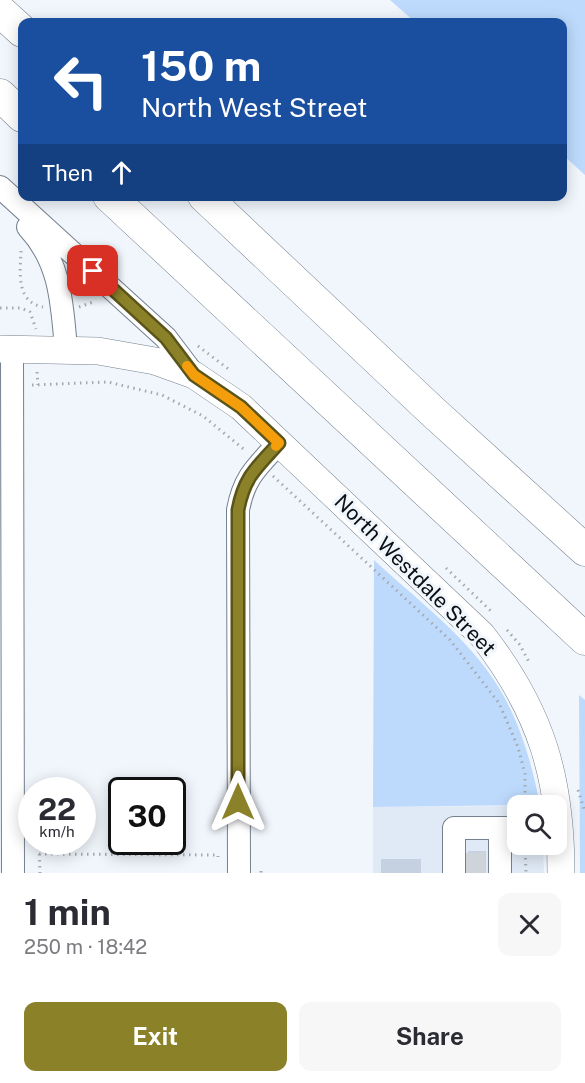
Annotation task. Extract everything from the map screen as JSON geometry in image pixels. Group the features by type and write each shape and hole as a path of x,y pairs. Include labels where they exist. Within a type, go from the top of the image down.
{"highway":[{"path":"0,10 18,27"},
{"path":"0,95 18,112"},
{"path":"114,201 585,639"},
{"path":"209,201 432,411 585,550"}],"main road":[{"name":"North Westdale Street","path":"6,349 98,351 155,361 194,375 241,407 482,635 522,692 535,720 556,795"},
{"name":"North Westdale Street","path":"560,855 561,873"}],"street":[{"path":"0,187 166,338 194,375"},
{"path":"0,198 47,250 58,276 66,349"},
{"path":"6,349 12,385 13,873"},
{"path":"228,869 238,510 248,477 279,443"},
{"path":"457,867 454,828 507,828"},
{"path":"499,866 507,836"}],"path":[{"path":"0,308 21,308 30,312 36,322"},
{"path":"12,385 80,385 108,382 162,395 203,416 260,464 450,640 499,703 523,765 524,795"},
{"path":"96,854 218,855 228,869"},
{"path":"39,855 40,873"},
{"path":"525,855 526,873"}],"shaded area":[{"path":"390,0 585,0 585,175 567,159 567,18 410,18"},
{"path":"374,560 458,636 487,670 507,702 520,730 538,795 507,795 507,805 373,807"},
{"path":"579,695 585,700 585,873 580,873"},
{"path":"507,806 507,855 543,855 544,873 373,873 373,807"}],"building":[{"path":"468,851 486,851 486,873 468,873"},
{"path":"381,859 421,859 421,873 381,873"}],"tunnel":[{"path":"463,864 497,863"}],"slow traffic":[{"path":"187,366 194,375 241,407 279,443 276,446"}],"route":[{"path":"93,271 166,338 194,375 241,407 279,443 248,477 238,510 238,802"}]}
